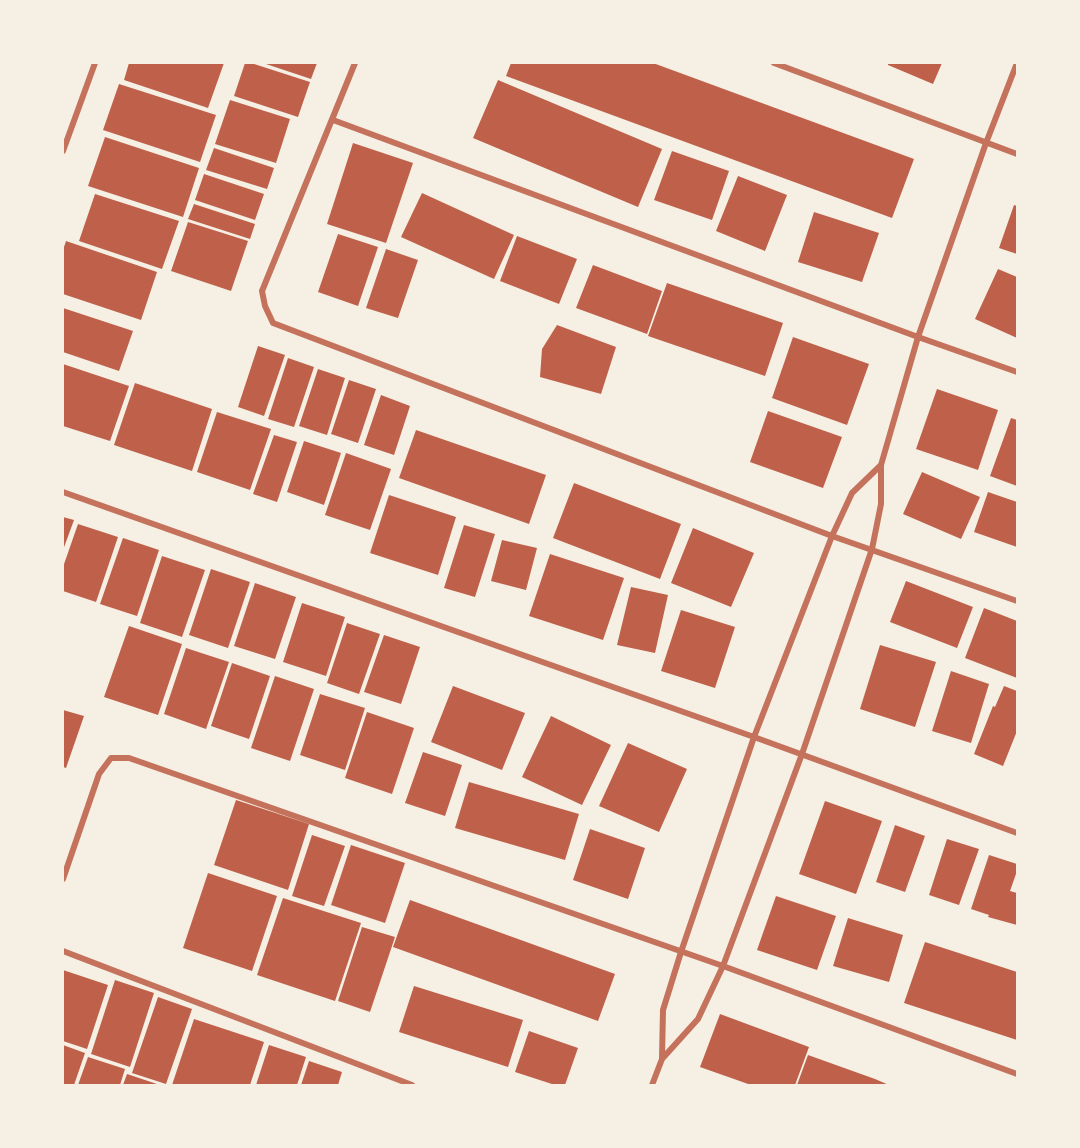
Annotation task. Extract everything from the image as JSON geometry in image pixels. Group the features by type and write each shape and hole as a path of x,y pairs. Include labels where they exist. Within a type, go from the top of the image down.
{"street":[{"path":"63,151 95,63"},
{"path":"355,63 262,291 273,323 832,536 1017,601"},
{"path":"774,63 1017,154"},
{"path":"662,1059 698,1019 723,966 802,754 872,549 881,504 881,465 918,337 986,143 1017,63"},
{"path":"333,120 1017,372"},
{"path":"652,1085 662,1059 663,1010 754,737 832,536 852,493 881,465"},
{"path":"63,492 802,754 1017,834"},
{"path":"63,879 99,774 111,758 129,758 723,966 1017,1074"},
{"path":"63,951 412,1085"}],"building":[{"path":"129,63 224,63 208,108 124,80"},
{"path":"245,63 310,82 298,117 234,96"},
{"path":"263,63 317,63 311,79"},
{"path":"511,63 653,63 914,159 892,218 506,76"},
{"path":"888,63 942,63 933,84 888,65"},
{"path":"498,80 662,149 638,207 473,138"},
{"path":"119,84 216,115 200,162 103,130"},
{"path":"230,100 290,119 276,163 215,144"},
{"path":"105,137 199,168 183,217 88,186"},
{"path":"353,143 413,163 386,243 327,224"},
{"path":"214,148 274,168 267,189 206,170"},
{"path":"672,151 729,171 712,220 654,200"},
{"path":"204,174 264,194 255,220 195,200"},
{"path":"738,176 787,195 765,251 716,231"},
{"path":"422,193 514,235 494,279 401,237"},
{"path":"95,194 179,221 162,269 79,241"},
{"path":"194,204 255,224 250,239 188,219"},
{"path":"1014,205 1017,206 1017,254 999,248"},
{"path":"814,212 879,233 862,282 798,262"},
{"path":"188,222 248,241 231,291 171,271"},
{"path":"338,234 378,247 358,306 318,292"},
{"path":"517,236 577,259 559,304 500,281"},
{"path":"66,241 157,272 141,320 63,294 63,250"},
{"path":"386,249 418,260 398,318 366,308"},
{"path":"593,265 662,291 647,334 576,308"},
{"path":"998,269 1017,277 1017,338 975,319"},
{"path":"667,283 783,323 765,376 648,336"},
{"path":"63,308 133,331 119,371 63,352"},
{"path":"557,325 616,347 601,394 540,377 542,349"},
{"path":"793,337 869,364 847,425 772,398"},
{"path":"258,346 285,355 264,416 238,407"},
{"path":"288,358 314,367 294,427 268,419"},
{"path":"63,364 129,386 110,441 63,426"},
{"path":"318,369 345,378 327,435 299,426"},
{"path":"349,380 376,389 358,443 331,434"},
{"path":"135,383 212,409 192,471 114,445"},
{"path":"937,389 998,410 978,470 916,449"},
{"path":"381,395 410,406 394,455 364,445"},
{"path":"768,411 842,437 823,488 750,462"},
{"path":"217,412 271,429 250,490 197,472"},
{"path":"1011,418 1017,420 1017,486 990,476"},
{"path":"416,430 546,475 529,524 399,478"},
{"path":"274,435 297,442 277,502 253,494"},
{"path":"304,441 341,453 324,505 287,492"},
{"path":"346,453 391,469 370,530 325,515"},
{"path":"922,472 980,497 961,539 903,514"},
{"path":"574,483 681,524 660,579 553,538"},
{"path":"988,492 1017,502 1017,547 974,532"},
{"path":"389,495 456,517 438,575 370,553"},
{"path":"63,517 74,520 63,550"},
{"path":"78,524 118,537 96,602 63,591 63,567"},
{"path":"464,525 495,534 475,597 444,588"},
{"path":"693,528 754,553 731,607 671,583"},
{"path":"123,538 159,550 137,616 100,604"},
{"path":"502,540 537,548 526,590 491,581"},
{"path":"550,554 624,578 603,640 529,616"},
{"path":"162,556 205,570 182,637 140,623"},
{"path":"211,569 250,582 228,648 189,635"},
{"path":"906,581 973,607 957,648 890,622"},
{"path":"255,583 296,597 275,659 234,646"},
{"path":"631,587 668,595 655,653 617,645"},
{"path":"302,603 345,617 326,676 283,662"},
{"path":"984,608 1017,621 1017,678 965,658"},
{"path":"681,610 735,627 715,688 661,671"},
{"path":"347,623 380,634 359,694 327,683"},
{"path":"129,626 182,644 158,715 104,697"},
{"path":"384,635 420,647 401,704 364,692"},
{"path":"880,645 936,662 915,727 860,709"},
{"path":"186,648 229,662 206,729 164,714"},
{"path":"232,663 270,676 249,739 211,726"},
{"path":"951,671 989,684 971,743 932,731"},
{"path":"275,676 314,689 290,761 251,748"},
{"path":"453,686 525,713 502,770 431,742"},
{"path":"1004,686 1017,691 1017,731 1003,766 974,754 993,706 995,707"},
{"path":"320,694 365,708 345,770 300,755"},
{"path":"63,710 84,716 66,768 63,767"},
{"path":"367,712 414,728 392,794 345,778"},
{"path":"551,716 611,745 582,805 522,777"},
{"path":"628,743 687,769 659,832 599,806"},
{"path":"423,752 462,765 445,816 405,803"},
{"path":"469,782 579,814 565,860 455,828"},
{"path":"236,800 309,824 288,890 214,865"},
{"path":"825,801 882,821 856,894 799,874"},
{"path":"895,825 925,836 905,892 876,882"},
{"path":"590,829 645,848 628,899 573,880"},
{"path":"312,835 345,846 324,906 292,896"},
{"path":"947,839 979,849 959,905 929,895"},
{"path":"351,845 405,863 385,923 331,905"},
{"path":"989,855 1017,864 1010,891 1017,893 1017,925 988,917 989,915 971,909"},
{"path":"208,873 277,896 252,971 183,948"},
{"path":"776,896 836,916 817,970 757,950"},
{"path":"283,898 361,923 335,1001 257,975"},
{"path":"410,900 615,974 598,1021 393,947"},
{"path":"848,918 903,935 889,982 833,966"},
{"path":"362,927 395,937 370,1012 338,1001"},
{"path":"925,942 1017,972 1017,1040 904,1003"},
{"path":"63,970 108,985 87,1049 63,1041"},
{"path":"115,980 154,993 130,1067 91,1054"},
{"path":"414,986 523,1020 508,1067 399,1032"},
{"path":"158,997 192,1009 166,1084 132,1073"},
{"path":"720,1014 809,1047 795,1085 751,1085 700,1067"},
{"path":"194,1019 264,1042 250,1085 172,1085"},
{"path":"529,1031 578,1048 565,1085 555,1085 515,1072"},
{"path":"63,1045 85,1053 74,1085 63,1085"},
{"path":"269,1045 306,1057 297,1085 256,1085"},
{"path":"808,1055 875,1079 889,1085 797,1085"},
{"path":"88,1057 125,1069 120,1085 78,1085"},
{"path":"309,1061 342,1072 338,1085 301,1085"},
{"path":"127,1074 160,1085 123,1085"}]}
